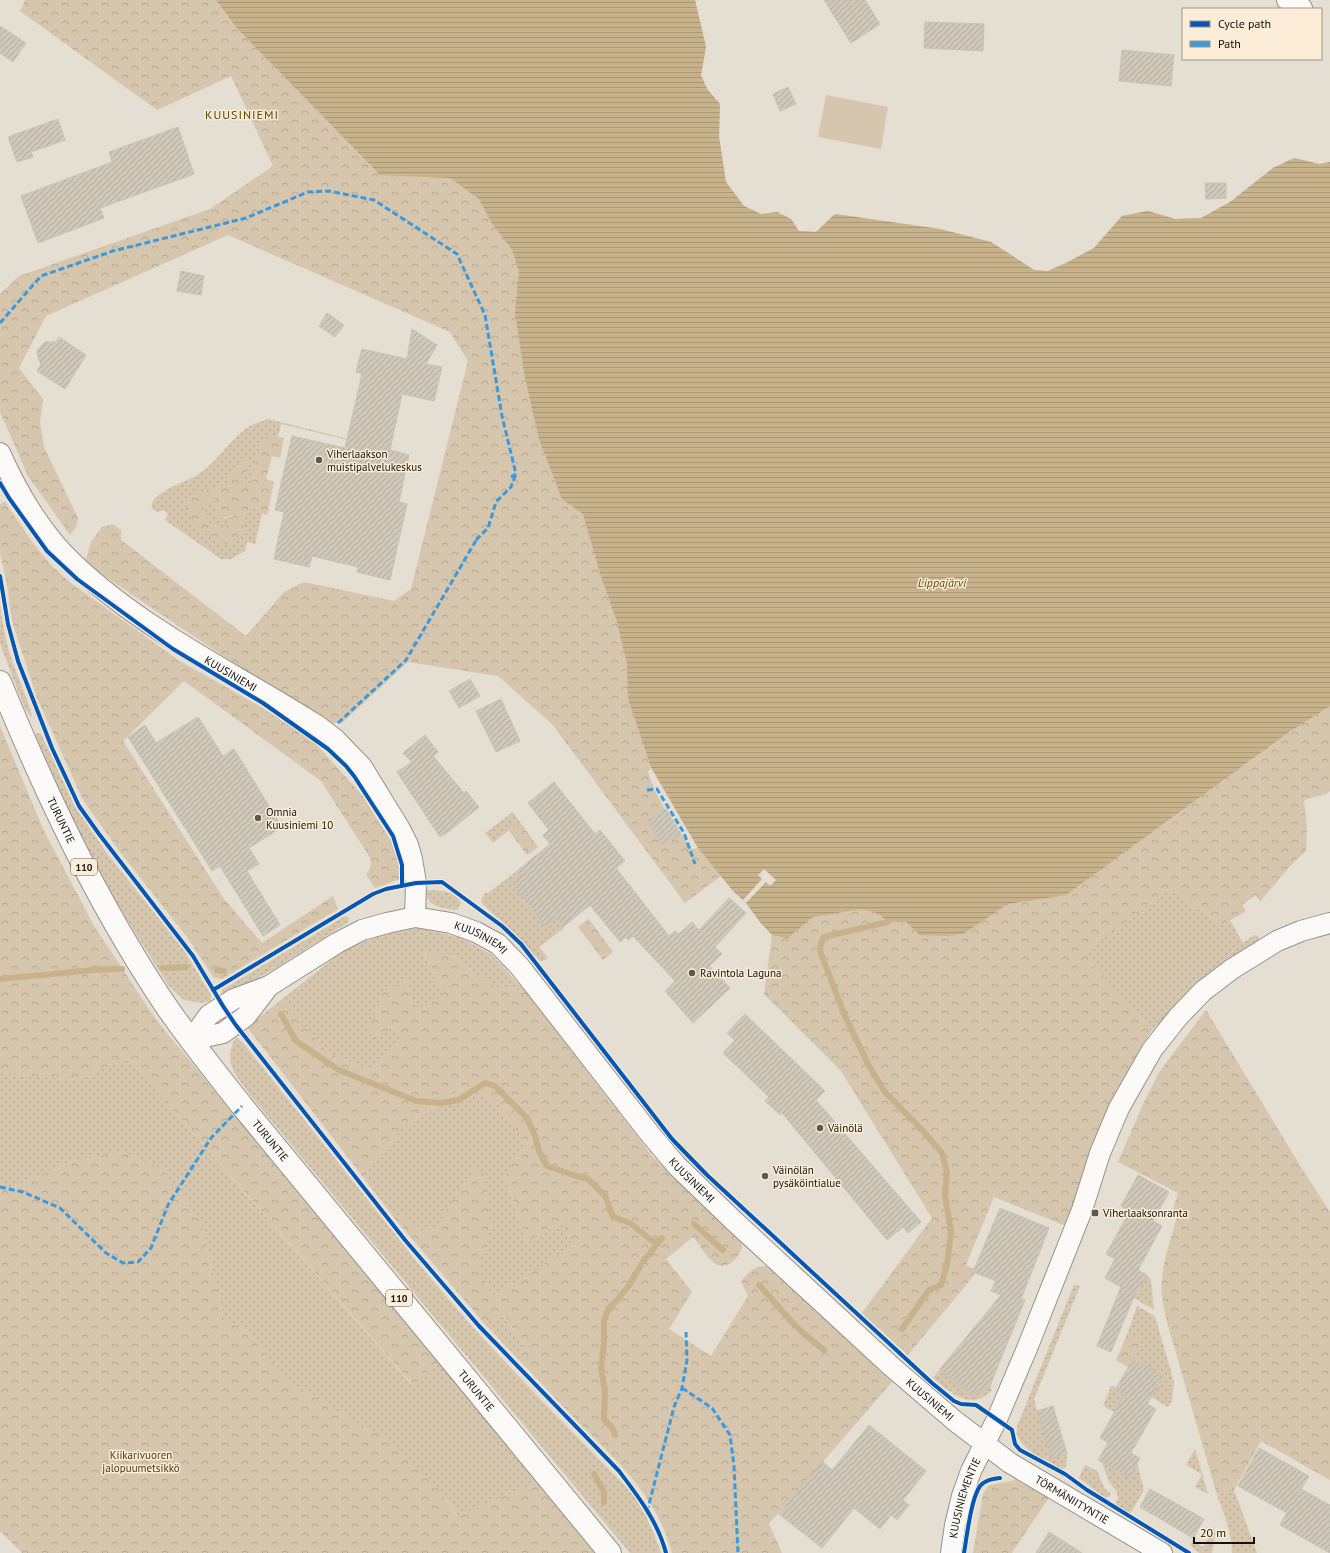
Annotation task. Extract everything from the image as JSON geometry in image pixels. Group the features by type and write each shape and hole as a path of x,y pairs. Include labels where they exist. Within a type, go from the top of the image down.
{"main road":[{"name":"TURUNTIE","path":"0,682 25,742 70,840 99,896 161,998 242,1106 610,1553"}],"street":[{"name":"KUUSINIEMI","path":"0,453 16,488 42,527 62,552 105,591 186,647 318,726 335,739 362,767 400,829 408,845 416,883 415,917"},
{"name":"KUUSINIEMI","path":"191,1040 209,1015 234,999 269,986 337,943 362,930 415,917 451,923 476,932 498,944 520,967 676,1166 892,1367 984,1445"},
{"path":"984,1445 1028,1346 1063,1261 1082,1210 1100,1153 1119,1108 1152,1050 1178,1017 1203,991 1232,968 1277,941 1301,931 1330,923"},
{"name":"KUUSINIEMENTIE","path":"951,1553 955,1525 962,1496 971,1471 984,1445"},
{"name":"TÖRMÄNIITYNTIE","path":"984,1445 1010,1463 1162,1553"}],"green space":[{"name":"Lippajärvi","path":"25,0 695,0 706,47 701,75 707,89 720,104 719,137 726,182 744,206 761,214 777,212 791,219 799,231 816,232 835,214 940,229 991,242 1034,270 1048,271 1094,248 1122,216 1148,211 1175,219 1201,218 1230,202 1273,168 1294,158 1319,164 1330,162 1330,791 1326,794 1304,800 1307,827 1306,851 1290,866 1260,902 1256,895 1242,905 1246,911 1222,925 1168,889 1085,954 1151,1031 1113,1097 1090,1154 1066,1226 994,1197 966,1265 974,1269 973,1272 976,1273 908,1355 862,1313 932,1218 841,1071 764,994 772,935 746,903 721,876 685,903 552,724 498,676 408,662 342,723 323,723 85,563 91,542 102,527 113,524 121,530 121,540 246,636 284,592 304,582 394,601 411,589 468,361 450,332 228,235 46,316 19,368 43,399 40,423 44,447 78,518 76,527 70,535 28,476 0,412 0,294 19,276 210,209 273,166 231,76 157,110 20,11","holes":["651,768 698,848 692,849 679,832 667,812 651,782 648,772"]},
{"path":"826,95 888,107 881,149 818,137"},
{"path":"268,419 352,441 281,424 278,437 270,435 251,481 261,484 261,487 239,481 229,486 218,487 189,498 223,543 250,508 258,508 262,514 255,544 247,542 245,551 231,559 221,559 165,520 168,515 165,510 157,512 152,509 152,504 155,498 168,489 196,476 203,471 245,429"},
{"path":"270,435 284,438 280,458 272,456 266,479 274,482 267,515 262,514 258,508 252,507 248,511 243,531 237,541 230,545 215,540 195,524 190,517 186,501 201,492 229,486 226,480 242,458 250,462 239,481 261,487 261,484 251,481 262,439","holes":["216,498 213,504 216,515 221,518 233,516 230,524 222,527 210,524 203,512 203,508 206,502"]},
{"path":"217,498 216,515 224,518 233,516 230,524 222,527 210,524 203,512 206,502"},
{"path":"5,502 33,543 50,564 68,581 178,660 261,707 313,741 362,795 391,841 398,862 400,879 375,888 366,874 371,865 369,856 321,781 184,681 123,741 224,899 262,943 333,896 338,909 222,979 214,978 187,937 120,852 83,800 37,698 12,621 7,584 0,553 0,504"},
{"path":"0,604 11,658 33,719 25,709 0,644"},
{"path":"0,726 43,829 94,926 157,1021 438,1362 413,1385 128,1058 76,1080 0,1073"},
{"path":"37,733 41,734 75,807 108,855 183,949 211,995 211,1001 201,1003 184,1000 169,986 122,912 79,833 35,735"},
{"path":"513,812 520,822 493,843 485,833"},
{"path":"520,822 538,847 527,855 509,831"},
{"path":"517,871 521,876 511,884 545,926 556,918 564,928 539,947 548,958 546,960 540,961 506,925 483,905 481,901 484,894 489,892"},
{"path":"1168,889 1222,925 1230,920 1243,943 1254,935 1258,936 1259,941 1190,991 1151,1031 1084,954"},
{"path":"425,890 450,893 454,895 461,903 457,910 441,908 432,904 426,896"},
{"path":"345,916 348,917 349,920 347,923 276,968 226,996 222,993 222,990"},
{"path":"589,919 613,952 603,960 578,927"},
{"path":"418,928 462,938 492,955 526,992 490,984 451,955 424,952 444,996 413,1011 406,979 372,1041 387,1032 391,1026 404,1036 371,1070 331,1055 281,1000 344,950 379,936"},
{"path":"424,951 451,955 490,984 526,992 652,1156 742,1239 741,1250 738,1256 734,1261 724,1266 713,1262 693,1237 666,1259 692,1292 669,1329 711,1356 748,1296 741,1281 756,1268 768,1266 892,1382 769,1524 782,1553 672,1553 657,1514 634,1481 519,1360 524,1345 504,1316 484,1323 395,1219 403,1213 419,1231 437,1229 448,1207 475,1169 484,1175 491,1227 478,1266 493,1297 572,1245 563,1222 527,1243 505,1177 525,1142 498,1104 462,1089 402,1128 363,1177 247,1027 281,1000 331,1055 371,1070 404,1036 391,1026 387,1032 373,1041 368,1028 383,993 406,979 413,1010 444,996"},
{"path":"1206,1010 1304,1172 1330,1212 1330,1480 1261,1441 1234,1490 1217,1495 1165,1315 1163,1301 1163,1272 1177,1216 1172,1212 1178,1193 1118,1162 1144,1102 1160,1071"},
{"path":"236,1037 243,1043 421,1267 475,1330 629,1490 648,1520 661,1553 630,1553 250,1095 235,1074 230,1061 232,1046"},
{"path":"128,1058 412,1385 438,1362 538,1482 458,1516 440,1490 322,1402 288,1381 248,1333 223,1316 201,1222 75,1160 8,1189 0,1186 0,1073 76,1080"},
{"path":"463,1089 498,1104 525,1142 505,1177 527,1243 563,1222 573,1245 493,1297 477,1266 491,1227 448,1207 438,1229 419,1231 403,1213 395,1219 363,1177 402,1128"},
{"name":"Kiikarivuoren jalopuumetsikkö","path":"123,1152 162,1169 201,1222 223,1316 248,1333 288,1381 380,1435 440,1490 457,1516 538,1482 596,1553 22,1553 0,1531 0,1186 8,1189 75,1160"},
{"path":"1147,1275 1151,1280 1154,1310 1132,1297 1134,1294 1136,1295"},
{"path":"1074,1285 1080,1286 1034,1399 1051,1458 1067,1454 1066,1467 1061,1470 1030,1451 1018,1437 1017,1430 1018,1424"},
{"path":"1137,1306 1155,1316 1174,1382 1172,1401 1168,1407 1151,1397 1163,1376 1133,1358 1139,1348 1139,1339 1128,1332"},
{"path":"503,1316 524,1345 519,1360 484,1323"},
{"path":"1128,1332 1139,1338 1139,1348 1128,1367 1116,1360"},
{"path":"940,1369 956,1382 961,1375 986,1376 993,1379 990,1388 992,1390 976,1400 961,1398 933,1378"},
{"path":"1111,1386 1117,1387 1115,1390 1124,1395 1114,1412 1103,1406"},
{"path":"1195,1449 1208,1494 1195,1487 1202,1474 1186,1465"},
{"path":"1102,1463 1129,1478 1137,1463 1144,1490 1130,1514 1115,1505 1118,1498 1117,1492 1109,1482"},
{"path":"1085,1465 1097,1471 1105,1489 1110,1493 1110,1496 1105,1498 1079,1478"},
{"path":"1016,1477 1050,1496 1012,1553 973,1553 983,1494 989,1485 1013,1481"},
{"path":"1234,1490 1257,1553 1232,1553 1229,1530 1217,1495"},
{"path":"1214,1528 1215,1535 1212,1553 1199,1553 1191,1546 1192,1540 1203,1547"}],"water":[{"name":"Lippajärvi","path":"216,0 695,0 706,47 701,75 707,89 720,104 719,137 726,182 744,206 761,214 777,212 791,219 799,231 816,232 835,214 940,229 991,242 1034,270 1048,271 1094,248 1122,216 1148,211 1175,219 1201,218 1230,202 1273,168 1294,158 1319,164 1330,162 1330,706 1289,732 1066,895 1008,904 963,934 948,936 920,935 906,922 888,922 878,913 861,909 813,917 788,938 772,935 698,848 651,767 628,699 627,664 617,622 600,573 583,514 562,499 539,439 525,378 515,313 519,271 512,250 491,222 479,199 450,178 380,175 236,27"}],"pier":[{"path":"764,869 776,880 770,886 766,882 746,903 743,900 762,879 758,875"}],"building":[{"path":"824,0 865,0 880,24 851,43"},
{"path":"925,22 984,24 983,51 924,48"},
{"path":"0,26 26,43 13,62 0,53"},
{"path":"1122,50 1174,55 1171,86 1119,81"},
{"path":"788,87 796,104 780,111 773,94"},
{"path":"58,119 65,140 31,152 33,157 17,162 8,137"},
{"path":"178,127 194,174 100,208 104,218 38,243 21,196 112,162 109,152"},
{"path":"1205,183 1226,183 1226,198 1206,199"},
{"path":"181,271 204,276 201,295 177,291"},
{"path":"327,313 344,325 335,337 319,326"},
{"name":"Viherlaakson muistipalvelukeskus","path":"412,329 437,345 426,364 442,367 434,401 402,394 390,450 409,455 399,502 407,504 390,580 357,572 358,567 312,556 309,567 274,559 284,512 275,510 292,436 345,448 362,374 356,372 362,349 407,359"},
{"path":"59,337 86,355 65,389 37,371 41,365 37,350 45,342 56,342"},
{"path":"470,679 480,696 459,708 449,691"},
{"path":"501,699 520,741 496,752 476,711"},
{"path":"198,717 223,756 234,749 282,827 249,848 259,864 247,871 280,925 263,936 220,866 212,871 128,737 145,725 156,743"},
{"path":"425,735 438,752 433,756 464,793 466,791 479,807 440,837 397,772 412,762 403,753"},
{"path":"554,782 595,834 600,830 625,861 616,868 669,936 675,931 679,934 692,922 699,930 729,898 746,913 715,947 722,954 709,966 730,988 693,1023 665,991 675,981 633,936 628,940 626,937 620,942 590,905 563,927 556,918 545,926 511,883 521,876 517,871 550,844 543,835 549,830 528,803"},
{"path":"666,809 681,834 662,845 648,820"},
{"name":"Väinölä","path":"745,1014 825,1091 816,1100 921,1222 908,1233 903,1227 887,1240 782,1113 780,1115 765,1101 769,1097 723,1053 735,1040 727,1033"},
{"path":"1138,1175 1169,1192 1153,1221 1162,1226 1138,1270 1147,1275 1133,1299 1111,1352 1097,1346 1121,1287 1105,1278 1115,1259 1106,1254 1130,1211 1121,1206"},
{"path":"1000,1208 1049,1228 1021,1299 1025,1300 989,1388 970,1394 940,1369 1001,1295 991,1291 996,1281 973,1272"},
{"path":"1133,1359 1164,1376 1147,1404 1156,1409 1131,1453 1140,1458 1129,1478 1098,1460 1108,1443 1100,1438 1124,1395 1115,1390"},
{"path":"1053,1406 1067,1454 1051,1459 1037,1411"},
{"path":"869,1425 926,1471 903,1500 909,1505 897,1520 891,1515 880,1529 854,1508 822,1548 779,1514 822,1461 832,1470"},
{"path":"1259,1448 1309,1476 1301,1489 1330,1505 1330,1553 1280,1525 1287,1513 1238,1486"},
{"path":"1150,1489 1204,1519 1193,1538 1140,1507"},
{"path":"1049,1532 1082,1553 1036,1553"}],"waterway":[{"path":"888,922 824,937 821,943 820,951 844,1014 869,1066 885,1092 942,1153 947,1172 945,1195 951,1232 947,1265 941,1285 929,1290 902,1329"},
{"path":"162,968 186,967"},
{"path":"0,979 93,970 122,969"},
{"path":"217,970 224,971"},
{"path":"281,1014 296,1041 339,1070 416,1101 441,1103 459,1100 485,1083 495,1086 527,1118 535,1136 539,1151 547,1166 588,1179 605,1196 613,1217 630,1223 651,1240 658,1243"},
{"path":"694,1224 723,1250"},
{"path":"615,1435 613,1429 604,1419 605,1391 601,1368 604,1343 604,1320 609,1308 630,1284 642,1263 662,1238"},
{"path":"759,1285 796,1327 824,1350"},
{"path":"594,1474 604,1492 604,1502"}],"marked path":[{"path":"0,323 41,276 113,251 246,218 308,192 329,191 374,200 457,254 485,315 502,416 516,474 511,477"},
{"path":"476,540 488,528 496,502 511,487 516,474"},
{"path":"338,723 406,660 478,537"},
{"path":"647,790 657,789 684,833 695,864"},
{"path":"0,1187 23,1192 60,1208 106,1253 123,1263 138,1262 151,1248 168,1205 211,1138 242,1106"},
{"path":"647,1512 674,1407 682,1388 687,1360 686,1332"},
{"path":"682,1388 712,1408 730,1435 734,1466 738,1553"}],"cycle path":[{"path":"0,483 47,551 77,579 173,649 263,703 328,749 346,766 393,836 402,865 402,886"},
{"path":"0,576 8,624 18,661 52,748 79,806 193,956 235,1024 405,1240 479,1326 619,1471 653,1520 666,1553"},
{"path":"213,990 373,894 386,889 416,883 442,882 502,926 521,944 672,1139 707,1175 932,1383 954,1401 961,1404 976,1405 1012,1430 1015,1444 1020,1450 1065,1474 1087,1490 1189,1553"},
{"path":"964,1553 970,1518 977,1492 984,1482 1000,1478"}],"place":[{"name":"Viherlaakson muistipalvelukeskus","path":"319,460"},
{"name":"Omnia Kuusiniemi 10","path":"258,818"},
{"name":"Ravintola Laguna","path":"692,973"},
{"name":"Väinölä","path":"820,1128"},
{"name":"Väinölän pysäköintialue","path":"765,1176"},
{"name":"Viherlaaksonranta","path":"1095,1213"}],"district":[{"name":"KUUSINIEMI","path":"242,114"}]}
